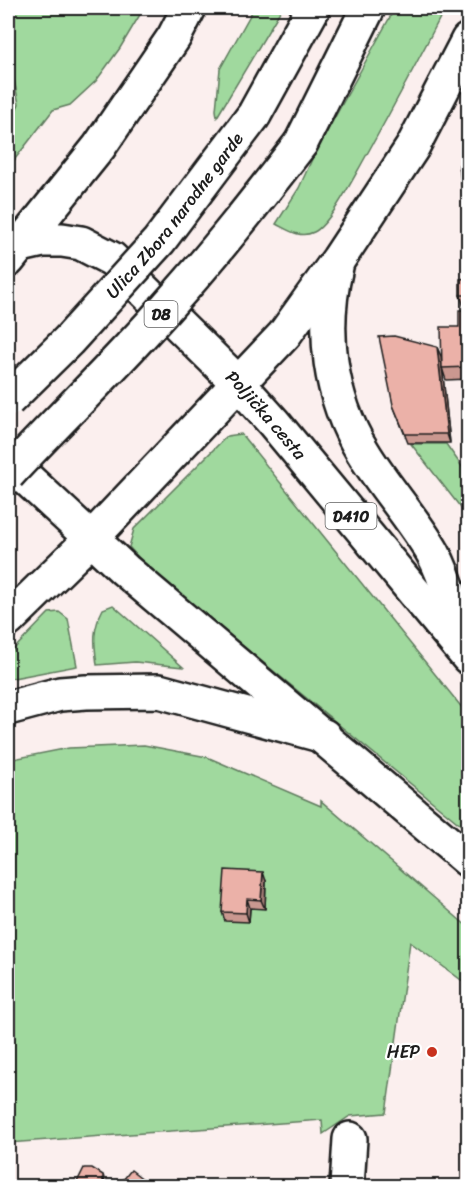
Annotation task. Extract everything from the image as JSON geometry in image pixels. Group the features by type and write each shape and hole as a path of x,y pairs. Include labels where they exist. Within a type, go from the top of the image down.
{"main road":[{"path":"14,253 99,147 174,37 189,8"},
{"name":"Ulica Zbora narodne garde","path":"8,400 69,340 159,242 254,115 313,8"},
{"name":"D8","path":"8,474 171,303 234,229 301,143 368,8"},
{"path":"8,620 91,539 284,335 338,260 412,148 468,40"},
{"name":"Poljička cesta","path":"14,253 43,240 62,240 81,243 112,259 239,384 274,423 465,653"},
{"path":"338,260 330,293 327,333 332,372 346,422 363,453 433,553 450,594 465,653"},
{"path":"8,461 91,539 468,860"},
{"path":"8,708 60,694 159,691 324,736"},
{"path":"347,1186 350,1139"}],"green space":[{"path":"8,8 144,8 120,48 96,81 70,105 53,110 8,168 8,127 19,104 12,70 8,69"},
{"path":"254,8 282,8 217,117 220,69"},
{"path":"395,8 445,8 383,126 326,221 314,232 304,235 276,224 299,188 313,157"},
{"path":"241,434 468,715 468,831 147,567 129,547 134,529 227,436"},
{"path":"411,444 446,444 468,475 468,517"},
{"path":"113,605 183,667 135,662 97,665 95,630 103,609"},
{"path":"59,612 68,619 77,666 8,679 8,655 49,613"},
{"path":"144,745 207,757 321,806 321,801 468,927 468,985 410,942 386,1113 350,1116 323,1134 322,1120 8,1143 8,760 69,748"}],"building":[{"path":"468,164 468,210 464,210 459,165"},
{"path":"468,278 468,295 460,295 460,279"},
{"path":"459,310 468,310 468,367 442,368 441,327 459,327"},
{"path":"394,336 437,347 447,434 405,434 393,405 379,337"},
{"path":"225,870 263,872 261,900 247,899 246,913 222,912"},
{"path":"84,1168 92,1168 103,1175 103,1185 119,1185 131,1170 152,1186 66,1186 66,1183 77,1182"}],"place":[{"name":"HEP","path":"432,1052"}]}
